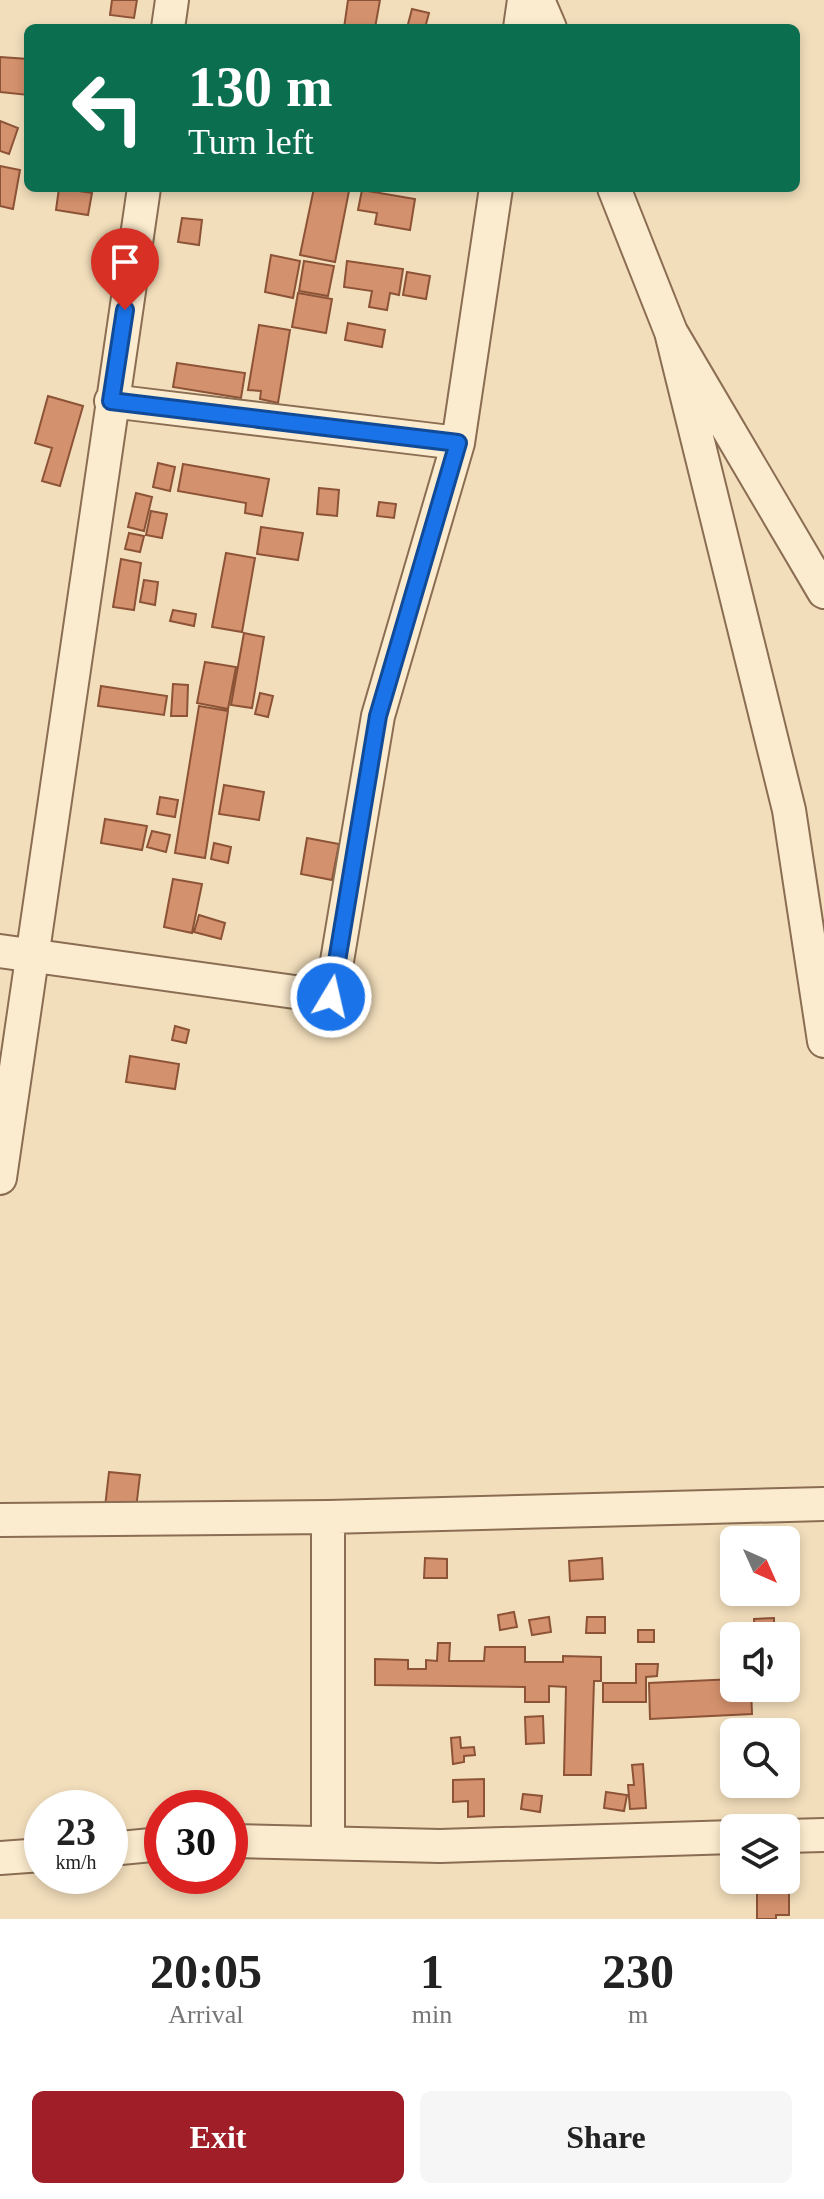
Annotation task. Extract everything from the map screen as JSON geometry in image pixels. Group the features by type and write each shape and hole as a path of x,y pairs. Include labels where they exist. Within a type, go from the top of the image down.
{"street":[{"path":"169,24 172,0"},
{"path":"521,24 524,0"},
{"path":"538,0 548,24"},
{"path":"0,1178 143,192"},
{"path":"0,951 331,997 378,716 458,443 495,192"},
{"path":"616,192 671,332 789,810 824,1041"},
{"path":"671,332 824,592"},
{"path":"111,401 458,443"},
{"path":"0,1520 328,1517 824,1504"},
{"path":"328,1517 328,1843"},
{"path":"800,1836 824,1835"},
{"path":"248,1841 440,1846 720,1837"},
{"path":"0,1858 24,1856"}],"building":[{"path":"112,0 137,0 134,18 110,15"},
{"path":"348,0 380,0 376,24 345,24"},
{"path":"412,9 429,13 426,24 408,24"},
{"path":"0,57 24,59 24,95 0,92"},
{"path":"0,121 18,128 9,154 0,151"},
{"path":"0,166 20,170 13,209 0,206"},
{"path":"58,192 92,193 88,215 56,210"},
{"path":"313,192 349,192 335,262 300,255"},
{"path":"362,192 415,199 410,230 375,224 377,213 358,210"},
{"path":"182,218 202,220 199,245 178,242"},
{"path":"271,255 300,261 293,298 265,292"},
{"path":"304,261 334,266 328,296 299,291"},
{"path":"347,261 403,269 399,295 390,293 387,310 369,307 372,291 344,287"},
{"path":"407,272 430,276 426,299 403,295"},
{"path":"298,293 332,299 326,333 292,327"},
{"path":"348,323 385,330 382,347 345,340"},
{"path":"259,325 290,330 278,403 260,399 261,391 248,390"},
{"path":"177,363 245,373 241,398 173,387"},
{"path":"48,396 83,406 60,486 42,481 52,448 35,443"},
{"path":"158,463 175,467 170,491 153,487"},
{"path":"183,464 269,479 262,516 245,513 246,503 178,491"},
{"path":"319,488 339,490 337,516 317,514"},
{"path":"136,493 152,497 144,531 128,527"},
{"path":"379,502 396,504 394,518 377,516"},
{"path":"151,511 167,514 162,538 146,535"},
{"path":"261,527 303,533 298,560 257,554"},
{"path":"129,533 144,536 140,552 125,549"},
{"path":"226,553 255,558 242,632 212,627"},
{"path":"121,559 141,563 134,610 113,607"},
{"path":"144,580 158,582 155,605 140,602"},
{"path":"173,610 196,614 194,626 170,621"},
{"path":"244,633 264,637 252,708 231,705"},
{"path":"205,662 236,667 228,709 197,703"},
{"path":"173,684 188,685 187,716 171,716"},
{"path":"101,686 167,696 164,715 98,706"},
{"path":"260,693 273,696 268,717 255,714"},
{"path":"199,706 228,711 205,858 175,853"},
{"path":"224,785 264,792 259,820 219,814"},
{"path":"160,797 178,800 175,817 157,814"},
{"path":"105,819 147,826 142,850 101,843"},
{"path":"152,831 170,835 166,852 147,847"},
{"path":"307,838 339,844 332,880 301,874"},
{"path":"214,843 231,847 228,863 211,859"},
{"path":"173,879 202,884 192,933 164,927"},
{"path":"199,915 225,923 221,939 194,932"},
{"path":"175,1026 189,1030 186,1043 172,1040"},
{"path":"130,1056 179,1064 175,1089 126,1082"},
{"path":"109,1472 140,1475 136,1509 105,1507"},
{"path":"425,1558 447,1559 447,1578 424,1578"},
{"path":"602,1558 603,1579 570,1581 569,1561"},
{"path":"514,1612 517,1627 500,1630 498,1615"},
{"path":"549,1617 551,1632 532,1635 529,1620"},
{"path":"587,1617 605,1617 605,1633 586,1633"},
{"path":"774,1618 774,1622 754,1622 754,1619"},
{"path":"638,1630 654,1630 654,1642 638,1642"},
{"path":"438,1643 450,1643 449,1661 484,1661 485,1647 525,1647 525,1662 563,1662 563,1656 601,1657 601,1681 594,1681 591,1775 564,1775 566,1687 549,1686 549,1702 525,1702 525,1687 375,1685 375,1659 408,1660 408,1669 426,1669 426,1660 437,1661"},
{"path":"636,1664 658,1664 657,1676 646,1677 646,1702 603,1702 603,1683 636,1683"},
{"path":"720,1680 720,1702 752,1702 752,1714 650,1719 649,1683"},
{"path":"543,1716 544,1743 526,1744 525,1717"},
{"path":"460,1737 461,1748 474,1747 475,1755 464,1756 464,1762 453,1764 451,1738"},
{"path":"643,1764 646,1808 630,1809 628,1785 634,1785 632,1765"},
{"path":"484,1779 484,1816 468,1817 468,1801 453,1802 453,1780"},
{"path":"606,1792 627,1795 624,1811 604,1808"},
{"path":"523,1794 542,1796 540,1812 521,1809"},
{"path":"757,1894 789,1894 789,1915 757,1919"}],"route":[{"path":"125,310 111,401 458,443 378,716 331,997"}]}
